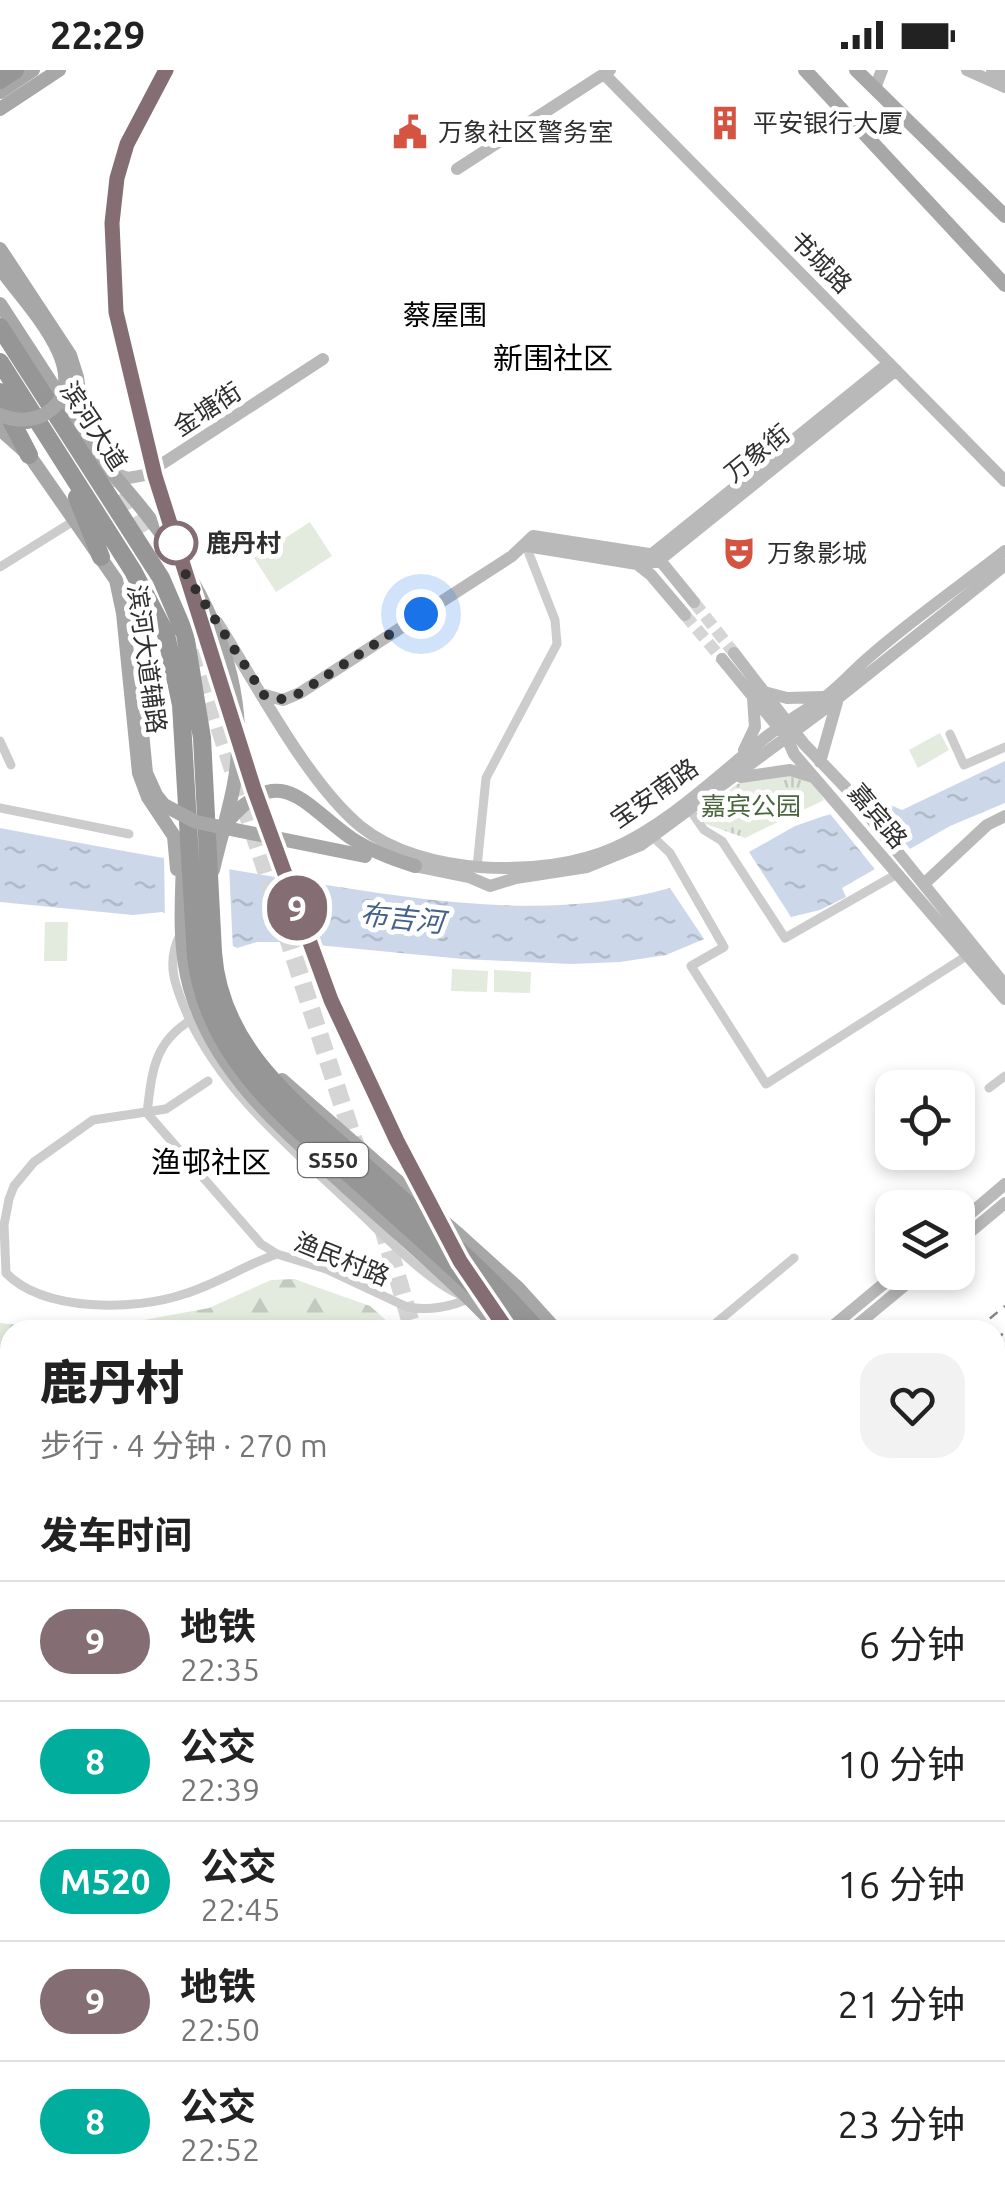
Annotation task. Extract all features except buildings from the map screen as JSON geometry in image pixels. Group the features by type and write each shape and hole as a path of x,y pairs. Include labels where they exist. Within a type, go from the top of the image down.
{"highway":[{"path":"0,80 15,70"},
{"name":"滨河大道","path":"0,327 146,553 185,634 198,696 195,840"},
{"name":"滨河大道","path":"0,362 133,571 166,634 181,705 187,799 195,840"},
{"path":"0,392 54,448"},
{"path":"0,400 29,455"},
{"path":"64,464 101,557"},
{"name":"S550","path":"195,840 210,885 201,985 214,1022 234,1059 255,1087 507,1320"},
{"name":"S550","path":"195,840 205,955 242,1042 284,1095 540,1320"}],"main road":[{"path":"0,92 33,70"},
{"path":"0,108 60,70"},
{"path":"805,70 1005,285"},
{"path":"856,70 1005,216"},
{"name":"滨河大道辅路","path":"0,249 70,355 88,437"},
{"path":"0,268 61,354 66,379 57,403 45,414 18,420 0,414"},
{"name":"滨河大道辅路","path":"0,304 202,599 224,649 238,726 237,778 195,840 180,928 190,1005 247,1094 491,1320"},
{"name":"滨河大道辅路","path":"0,429 29,455 116,580 124,612 139,773 144,789 195,840"},
{"path":"116,580 128,606 146,773 164,805 196,822 415,866"},
{"path":"195,840 226,824 240,808 261,795 284,791 308,801 362,844 415,866"},
{"path":"242,1042 500,1272 543,1320"}],"street":[{"path":"876,88 882,70"},
{"path":"967,70 1005,87"},
{"path":"992,70 1005,76"},
{"path":"457,169 607,72"},
{"name":"书城路","path":"607,72 1005,481"},
{"name":"金塘街","path":"112,472 135,478 152,472 324,359"},
{"name":"万象街","path":"646,562 683,541 892,367"},
{"name":"万象街","path":"646,562 892,367"},
{"path":"0,567 72,522"},
{"path":"264,695 283,700 300,693 530,541 646,562 690,596 674,563 675,552 683,541"},
{"path":"477,866 486,778 557,644 555,620 530,541"},
{"name":"宝安南路","path":"832,697 866,660 1005,552"},
{"path":"646,562 685,615"},
{"name":"宝安南路","path":"415,866 469,877 490,886 600,863 630,851 720,788 787,730 1005,564"},
{"name":"宝安南路","path":"202,599 332,797 378,839 419,856 477,866 527,867 566,862 616,847 787,730"},
{"name":"嘉宾路","path":"728,656 787,730 846,788 1005,986"},
{"path":"286,731 288,713 300,693"},
{"path":"738,760 755,727 758,694 832,697 820,762"},
{"name":"嘉宾路","path":"787,730 794,754 1005,999"},
{"path":"950,734 964,765 1005,747"},
{"path":"0,742 10,766"},
{"path":"720,788 746,775 765,772 790,770 815,778"},
{"path":"0,808 129,834"},
{"path":"690,810 704,830 722,841 785,938 893,869"},
{"path":"924,883 986,825 1005,816"},
{"path":"653,837 670,852 724,947 691,966 766,1084 968,955"},
{"path":"190,1005 190,1020 214,1063 249,1107 399,1248 448,1289 470,1298"},
{"path":"147,1113 153,1063 174,1030 190,1020"},
{"path":"990,1088 1005,1076"},
{"path":"208,1081 166,1109 93,1120 34,1162 14,1186 9,1199 4,1226 6,1272 37,1295 75,1302 138,1304 196,1290 277,1254"},
{"name":"渔民村路","path":"147,1113 254,1237 277,1254 326,1269 421,1310 470,1298 500,1272"},
{"path":"975,1210 1005,1184"},
{"path":"975,1228 1005,1202"},
{"path":"720,1320 794,1258"},
{"path":"840,1320 876,1290"},
{"path":"863,1320 899,1290"}],"green space":[{"path":"310,522 332,556 276,592 254,558"},
{"path":"940,733 949,750 918,768 909,750"},
{"name":"嘉宾公园","path":"789,772 812,780 824,800 745,838 706,824 699,816 737,784"},
{"path":"45,922 68,922 67,961 44,961"},
{"path":"452,969 488,971 487,992 451,991"},
{"path":"494,970 531,972 530,993 494,992"},
{"path":"294,1279 370,1306 386,1320 144,1320 209,1308 271,1280"}],"water":[{"path":"1005,761 1005,803 950,826 842,888 846,897 820,910 791,917 749,852 795,826 824,816 881,801 902,810"},
{"name":"布吉河","path":"0,828 262,875 439,901 578,904 670,888 704,939 666,955 571,964 463,959 286,942 257,942 237,948 162,912 133,915 0,902"}],"pier":[{"path":"870,799 910,849 878,873 827,810"},
{"path":"164,854 229,865 233,951 165,919"}],"tunnel":[{"path":"106,471 145,540"},
{"path":"694,602 734,653"},
{"path":"685,615 722,659"},
{"path":"194,650 358,1153"},
{"path":"382,1225 410,1320"}],"railway":[{"path":"988,1320 1005,1306"}],"metro line":[{"name":"9","path":"166,70 127,144 117,178 112,223 116,312 155,476 254,789 331,1000 397,1141 460,1261 499,1320"}],"place":[{"name":"平安银行大厦","path":"725,123"},
{"name":"万象社区警务室","path":"410,132"},
{"name":"鹿丹村","path":"176,543"},
{"name":"万象影城","path":"739,553"}],"district":[{"name":"蔡屋围","path":"445,315"},
{"name":"新围社区","path":"553,359"},
{"name":"渔邨社区","path":"211,1163"}],"route":[{"path":"176,543 172,553 264,695 270,698 283,700 300,693 421,614"}]}
